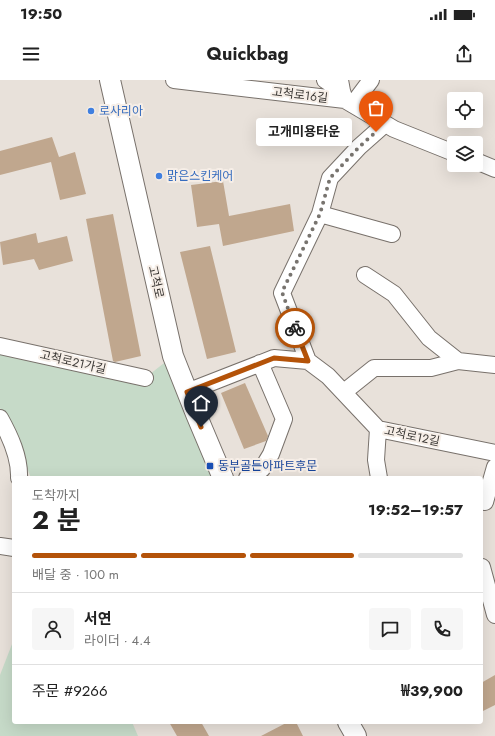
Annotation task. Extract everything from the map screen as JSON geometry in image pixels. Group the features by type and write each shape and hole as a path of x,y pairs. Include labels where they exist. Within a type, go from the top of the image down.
{"main road":[{"name":"고척로","path":"112,80 173,356 222,476"},
{"path":"349,724 356,736"}],"street":[{"name":"고척로16길","path":"174,80 345,94 394,129 447,149"},
{"path":"325,80 345,94 371,80"},
{"path":"187,392 274,358 308,361 282,292 320,214 330,178 359,147 385,124"},
{"path":"483,164 495,169"},
{"path":"320,214 392,234"},
{"path":"365,275 394,294 429,338 458,361"},
{"name":"고척로21가길","path":"0,346 145,378"},
{"name":"고척로12길","path":"308,361 328,376 378,429 495,453"},
{"path":"344,392 374,368 431,368 458,361 495,364"},
{"path":"250,476 262,469 271,454 284,419 260,363"},
{"path":"0,418 11,437 20,468 19,476"},
{"path":"378,429 376,460 378,476"},
{"path":"485,502 495,467"},
{"path":"0,546 12,548"},
{"path":"483,571 495,615"}],"green space":[{"path":"0,346 145,378 173,356 222,476 30,476 7,418 0,408"},
{"path":"12,644 12,724 133,724 138,736 0,736 0,675"}],"building":[{"path":"52,137 59,157 75,152 86,194 60,200 51,162 0,175 0,151"},
{"path":"223,181 229,216 290,204 294,231 223,246 219,224 197,227 191,185"},
{"path":"113,214 141,356 115,362 113,361 86,219"},
{"path":"36,233 38,243 67,236 73,261 39,270 34,259 3,265 0,242"},
{"path":"210,246 236,352 207,359 180,252"},
{"path":"245,383 268,436 266,441 244,449 221,393"},
{"path":"495,675 495,705 483,711 483,682"},
{"path":"170,724 202,724 209,736 177,736"},
{"path":"284,724 297,724 303,736 261,736"}],"way so far":[{"path":"295,328 282,292 320,214 330,178 359,147 376,132"}],"place":[{"name":"로사리아","path":"91,111"},
{"name":"고개미용타운","path":"376,132"},
{"name":"맑은스킨케어","path":"159,176"},
{"name":"동부골든아파트후문","path":"210,466"}],"route":[{"path":"201,427 187,392 274,358 308,361 295,328"}]}
